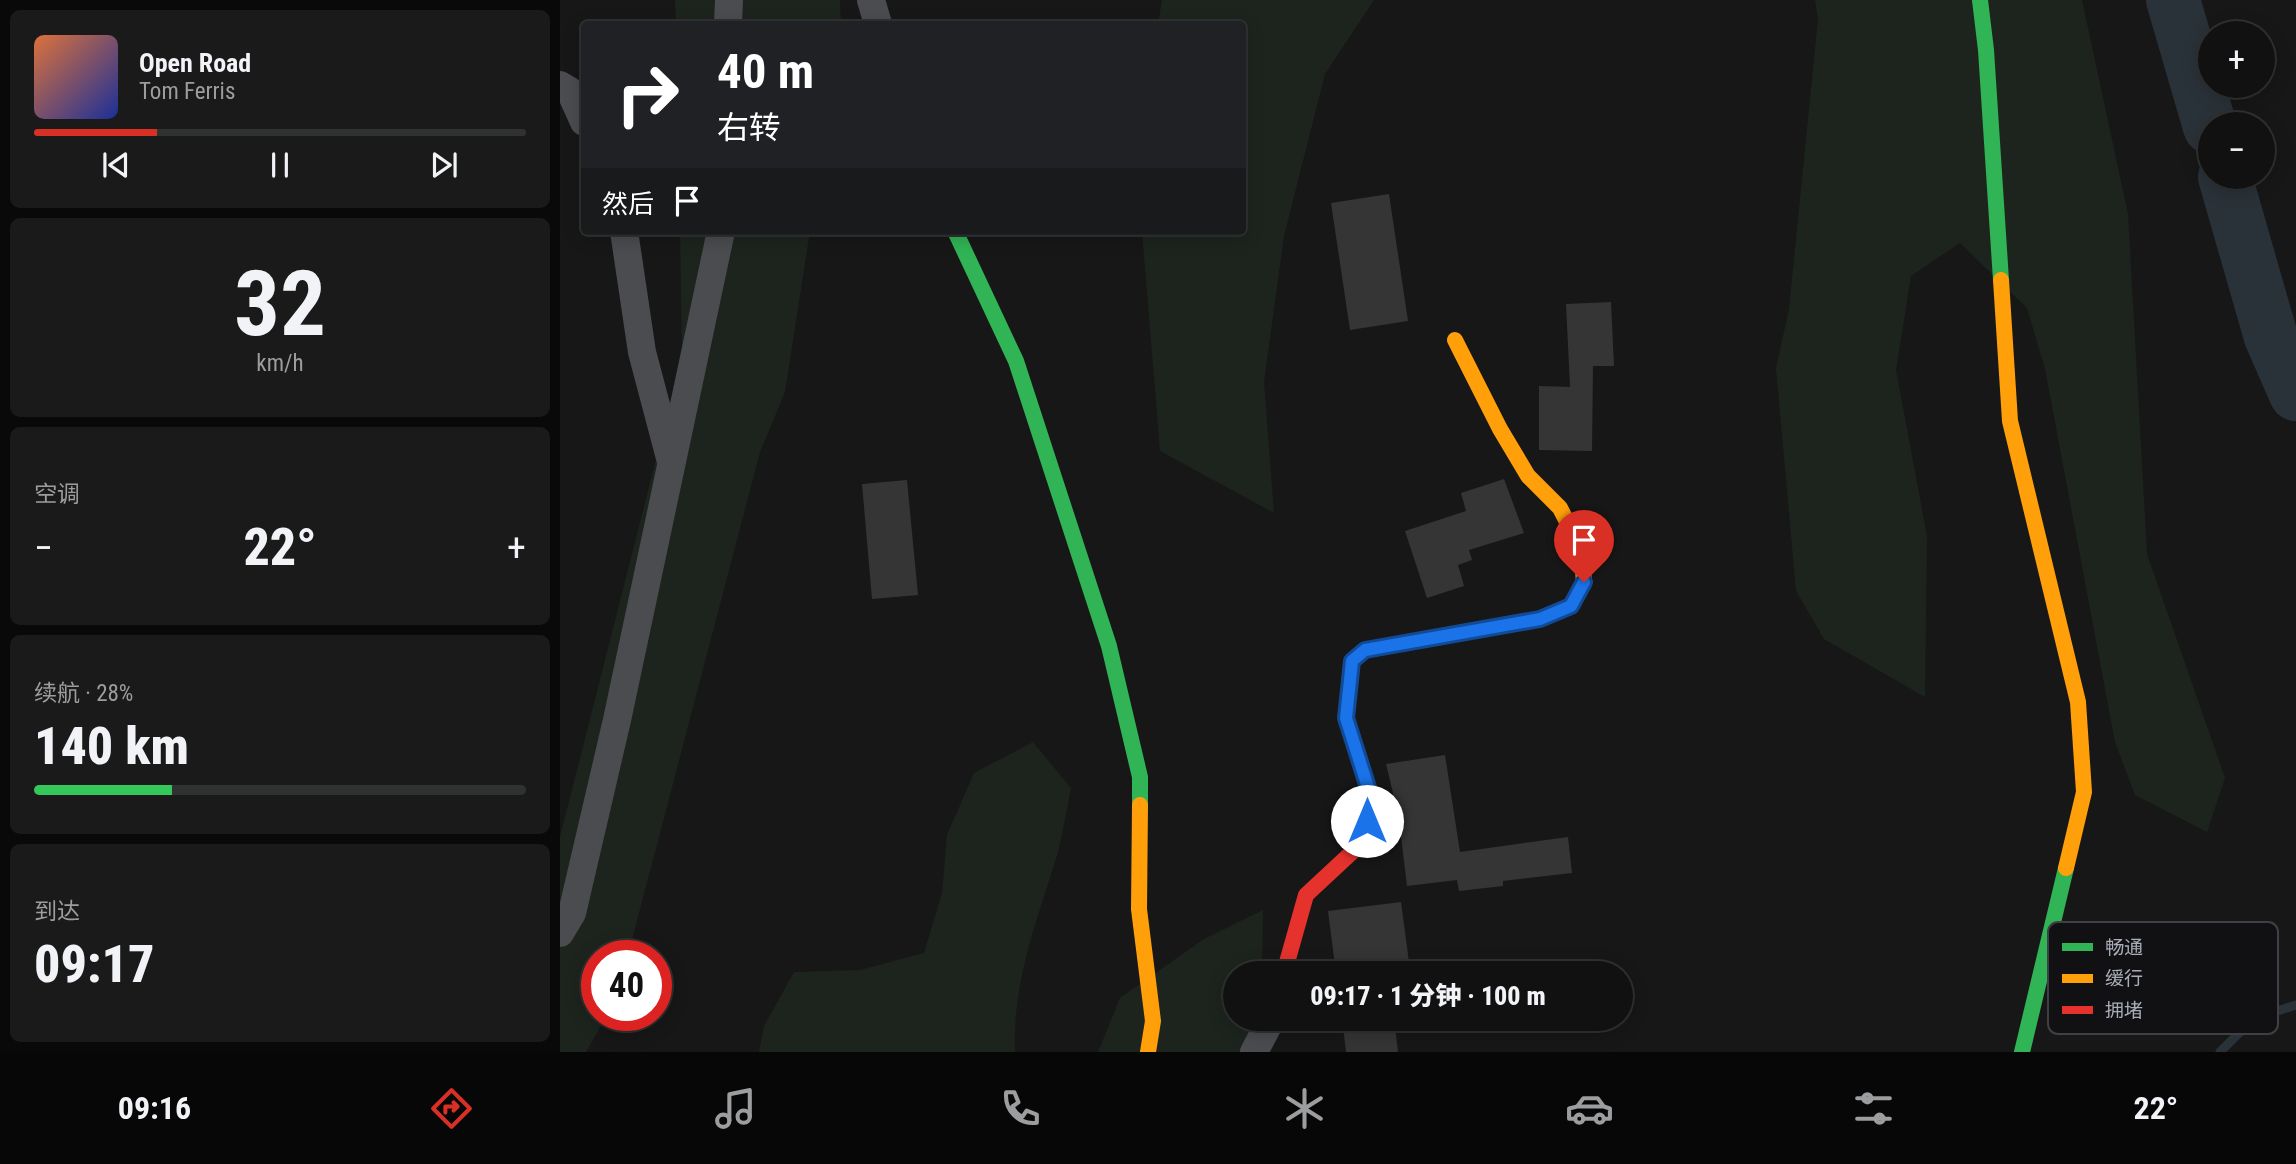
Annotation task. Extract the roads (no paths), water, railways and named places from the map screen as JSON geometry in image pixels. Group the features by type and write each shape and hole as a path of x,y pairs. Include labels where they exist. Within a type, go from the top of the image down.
{"street":[{"path":"728,21 729,0"},
{"path":"871,0 877,21"},
{"path":"1980,0 1986,51 2010,421 2078,702 2084,792 2053,922"},
{"path":"560,85 569,92 581,116"},
{"path":"625,235 642,352 671,464"},
{"path":"560,933 572,914 720,235"},
{"path":"957,235 1016,361 1109,646 1140,777 1139,909 1153,1021 1148,1052"},
{"path":"1287,961 1306,895 1363,842 1372,800 1346,718 1352,661 1365,650 1540,619 1571,606 1584,582 1581,549 1560,508 1528,476 1500,429 1455,340"},
{"path":"2022,1052 2048,943"},
{"path":"1254,1052 1265,1031"}],"waterway":[{"path":"2173,0 2206,112"},
{"path":"2228,189 2271,337 2296,394"},
{"path":"2278,1011 2296,1005"},
{"path":"2220,1052 2238,1034"}]}
